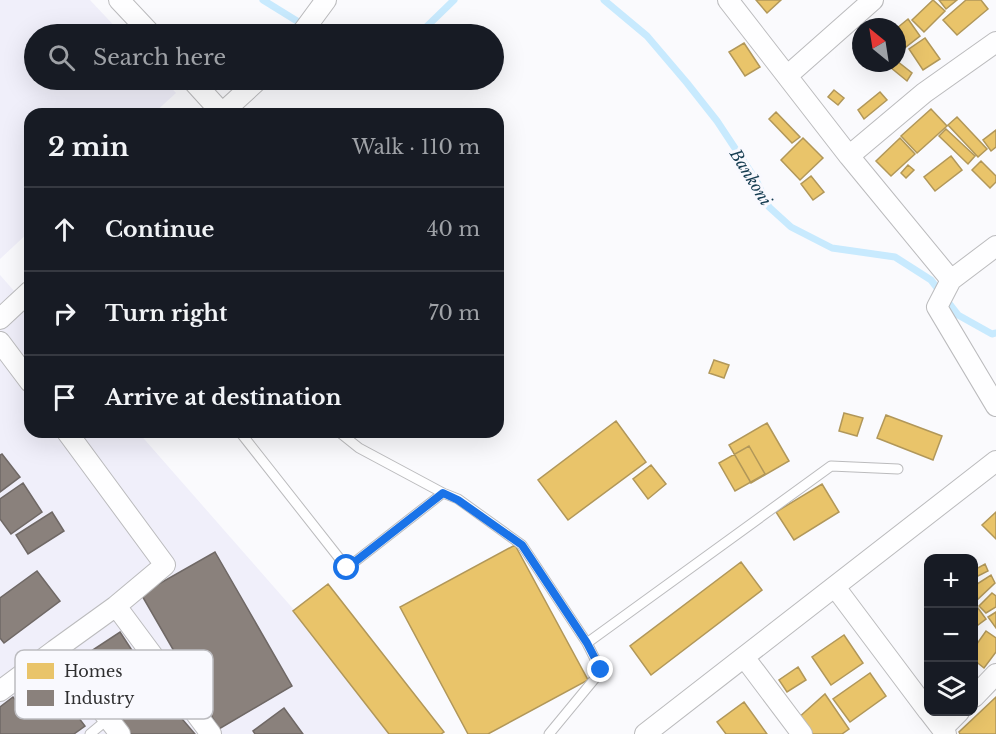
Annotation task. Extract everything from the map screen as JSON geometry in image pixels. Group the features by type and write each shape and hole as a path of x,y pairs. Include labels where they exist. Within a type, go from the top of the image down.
{"street":[{"path":"119,0 142,24"},
{"path":"308,24 326,0"},
{"path":"728,0 849,156 951,279"},
{"path":"787,76 873,0"},
{"path":"849,156 924,93 996,42"},
{"path":"201,90 217,108"},
{"path":"227,108 247,90"},
{"path":"996,246 951,279 937,307 996,406"},
{"path":"0,319 24,297"},
{"path":"0,342 24,374"},
{"path":"55,650 116,606 165,565 71,438"},
{"path":"645,734 996,461"},
{"path":"835,586 924,704"},
{"path":"116,606 149,650"},
{"path":"744,657 802,734"},
{"path":"978,693 996,674"},
{"path":"0,691 15,680"},
{"path":"933,716 944,731 955,716"},
{"path":"200,719 211,734"}],"lane":[{"path":"245,438 347,568 443,493"},
{"path":"346,438 358,448 458,500 522,545 587,643 601,670 549,734"},
{"path":"587,643 831,466 898,469"},
{"path":"90,734 114,727"}],"shaded area":[{"path":"0,0 90,0 113,24 24,24 24,90 173,90 176,93 160,108 24,108 24,237 0,259"},
{"path":"0,275 24,302 24,438 143,438 403,734 0,734"}],"building: Homes":[{"path":"756,0 781,0 767,13"},
{"path":"933,0 945,11 924,32 912,20"},
{"path":"939,0 957,0 946,9"},
{"path":"966,0 981,0 988,9 957,35 943,20"},
{"path":"908,19 920,36 906,47 906,21"},
{"path":"925,38 940,59 923,70 909,49"},
{"path":"744,43 760,67 745,76 729,52"},
{"path":"906,68 912,73 907,81 896,72 906,72"},
{"path":"834,90 844,98 838,105 828,97"},
{"path":"880,92 887,100 864,119 858,110"},
{"path":"931,109 947,126 917,153 901,136"},
{"path":"776,112 800,137 792,143 769,119"},
{"path":"957,117 987,149 978,157 948,125"},
{"path":"946,129 975,156 968,164 939,136"},
{"path":"996,130 996,147 991,151 983,140"},
{"path":"803,138 823,158 800,180 781,160"},
{"path":"900,138 915,154 891,176 876,161"},
{"path":"951,156 962,170 935,191 924,177"},
{"path":"981,161 996,176 996,182 990,188 972,170"},
{"path":"908,165 914,170 906,178 901,173"},
{"path":"811,176 824,192 813,200 801,184"},
{"path":"714,360 729,365 724,378 709,373"},
{"path":"844,413 863,418 857,436 839,431"},
{"path":"886,415 942,436 933,460 877,438"},
{"path":"616,421 646,462 568,520 538,480"},
{"path":"767,423 789,461 751,483 729,445"},
{"path":"749,446 765,474 735,491 719,463"},
{"path":"651,465 666,484 648,499 633,479"},
{"path":"822,484 839,512 794,540 776,512"},
{"path":"996,512 996,539 982,525"},
{"path":"515,545 588,680 488,734 468,734 400,607"},
{"path":"741,562 762,590 651,675 630,646"},
{"path":"985,564 988,571 978,576 978,568"},
{"path":"991,575 995,583 978,599 978,583"},
{"path":"328,584 444,732 441,734 389,734 293,611"},
{"path":"992,593 996,596 996,607 986,613 979,606"},
{"path":"978,608 986,619 978,625"},
{"path":"996,612 996,628 988,617"},
{"path":"986,631 996,638 996,652 984,668 978,663 978,642"},
{"path":"844,635 863,663 831,685 812,657"},
{"path":"798,667 806,680 787,692 779,680"},
{"path":"870,673 886,696 850,722 833,699"},
{"path":"825,694 849,729 842,734 809,734 797,719"},
{"path":"996,697 996,734 960,734 959,732"},
{"path":"744,702 767,734 726,734 717,722"}],"building: Industry":[{"path":"2,454 20,477 0,492 0,455"},
{"path":"23,483 42,512 11,534 0,519 0,499"},
{"path":"52,512 64,531 28,554 16,535"},
{"path":"215,552 292,686 219,729 213,719 213,650 173,650 141,594"},
{"path":"37,571 60,601 4,643 0,638 0,598"},
{"path":"120,632 132,650 93,650"},
{"path":"13,697 15,719 80,719 85,726 74,734 0,734 0,707"},
{"path":"284,708 303,734 255,734 253,731"},
{"path":"124,719 182,719 195,734 130,734 120,722"}],"waterway":[{"name":"Bankoni","path":"263,0 302,24"},
{"name":"Bankoni","path":"429,24 454,0"},
{"name":"Bankoni","path":"604,0 647,36 687,83 717,121 756,180 769,207 791,227 832,248 895,257 931,280 958,315 992,334 996,333"}],"route":[{"path":"347,568 443,493 458,500 522,545 587,643 601,670"}]}
